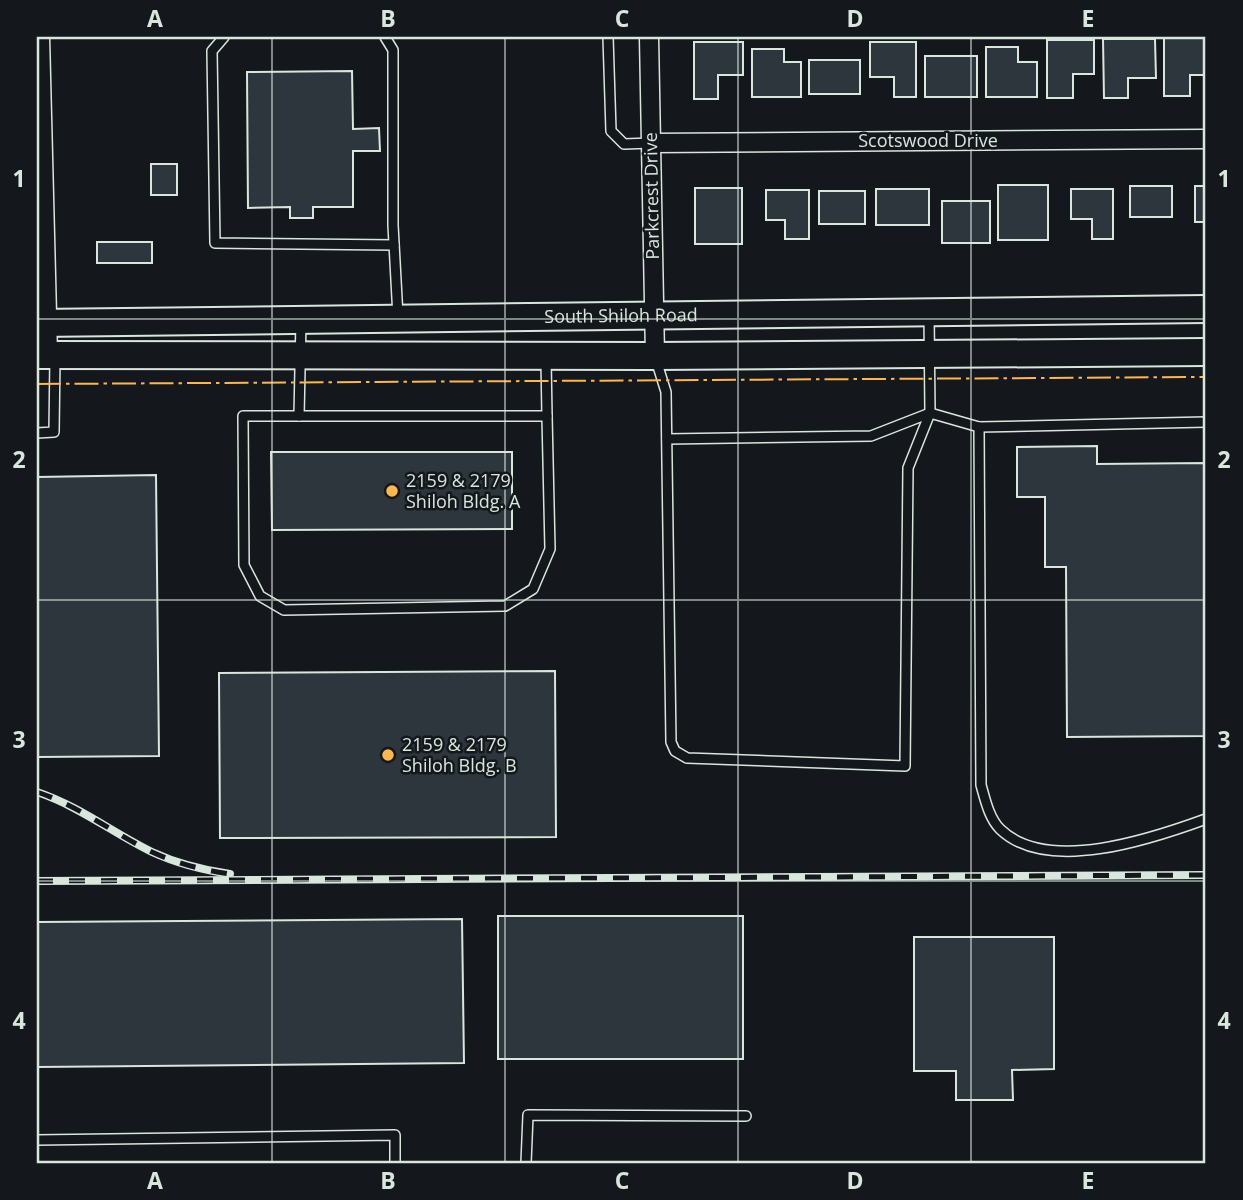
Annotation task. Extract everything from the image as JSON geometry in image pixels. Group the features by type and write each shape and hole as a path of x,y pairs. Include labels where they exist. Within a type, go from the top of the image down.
{"main road":[{"name":"South Shiloh Road","path":"42,323 1206,309"},
{"path":"47,355 301,357 1206,352"}],"street":[{"path":"40,37 42,323 47,355"},
{"name":"Parkcrest Drive","path":"649,37 655,356"},
{"name":"Scotswood Drive","path":"650,143 1206,139"}],"lane":[{"path":"224,37 212,51 215,243 394,245"},
{"path":"385,37 393,50 394,245 398,319"},
{"path":"608,37 611,131 624,144 650,143"},
{"path":"655,356 666,392 671,742 676,751 687,758 905,766 908,468 930,412 929,313"},
{"path":"299,416 301,320"},
{"path":"37,433 54,432 47,355"},
{"path":"546,356 550,549 533,589 505,606 284,610 260,596 244,565 243,416 547,416"},
{"path":"667,439 871,436 930,412 979,427 1206,422"},
{"path":"979,427 981,772 987,807 1000,829 1027,845 1059,851 1084,851 1164,835 1206,819"},
{"path":"526,1163 527,1115 746,1116"},
{"path":"37,1140 395,1135 395,1163"}],"building":[{"path":"1164,37 1206,37 1206,75 1190,75 1190,96 1164,96"},
{"path":"1103,39 1155,39 1156,78 1128,78 1128,98 1104,98"},
{"path":"1047,40 1094,40 1094,74 1073,74 1073,98 1047,98"},
{"path":"694,42 743,42 743,75 718,75 718,99 694,99"},
{"path":"870,42 916,42 916,97 894,97 894,77 870,77"},
{"path":"986,47 1018,47 1018,62 1037,62 1037,97 986,97"},
{"path":"752,49 784,49 784,62 801,62 801,97 752,97"},
{"path":"925,56 977,56 977,97 925,97"},
{"path":"809,60 860,60 860,94 809,94"},
{"path":"352,71 353,129 379,128 380,151 353,151 353,207 313,207 313,218 290,218 290,207 248,208 247,72"},
{"path":"151,164 177,164 177,195 151,195"},
{"path":"998,185 1048,185 1048,240 998,240"},
{"path":"1130,186 1172,186 1172,217 1130,217"},
{"path":"1195,186 1206,186 1206,222 1195,222"},
{"path":"695,188 742,188 742,244 695,244"},
{"path":"876,189 929,189 929,225 876,225"},
{"path":"1071,189 1113,189 1113,239 1092,239 1092,219 1071,219"},
{"path":"766,190 809,190 809,239 785,239 785,220 766,220"},
{"path":"819,191 865,191 865,224 819,224"},
{"path":"942,201 990,201 990,243 942,243"},
{"path":"97,242 152,242 152,263 97,263"},
{"path":"1097,446 1097,464 1206,463 1206,736 1067,737 1066,567 1045,567 1045,497 1017,497 1017,447"},
{"name":"2159 & 2179 Shiloh Bldg. A","path":"271,452 512,452 512,529 272,530"},
{"path":"156,475 159,756 37,757 37,477"},
{"name":"2159 & 2179 Shiloh Bldg. B","path":"555,671 556,837 220,838 219,673"},
{"path":"498,916 743,916 743,1059 498,1059"},
{"path":"462,919 464,1063 37,1067 37,922"},
{"path":"914,937 1054,937 1054,1069 1012,1070 1013,1100 956,1100 956,1071 914,1071"}],"railway":[{"path":"37,792 82,812 162,856 191,866 230,874"},
{"path":"37,881 1206,875"}],"power":[{"path":"37,384 1206,377"}],"place":[{"name":"2159 & 2179 Shiloh Bldg. A","path":"392,491"},
{"name":"2159 & 2179 Shiloh Bldg. B","path":"388,755"}]}
